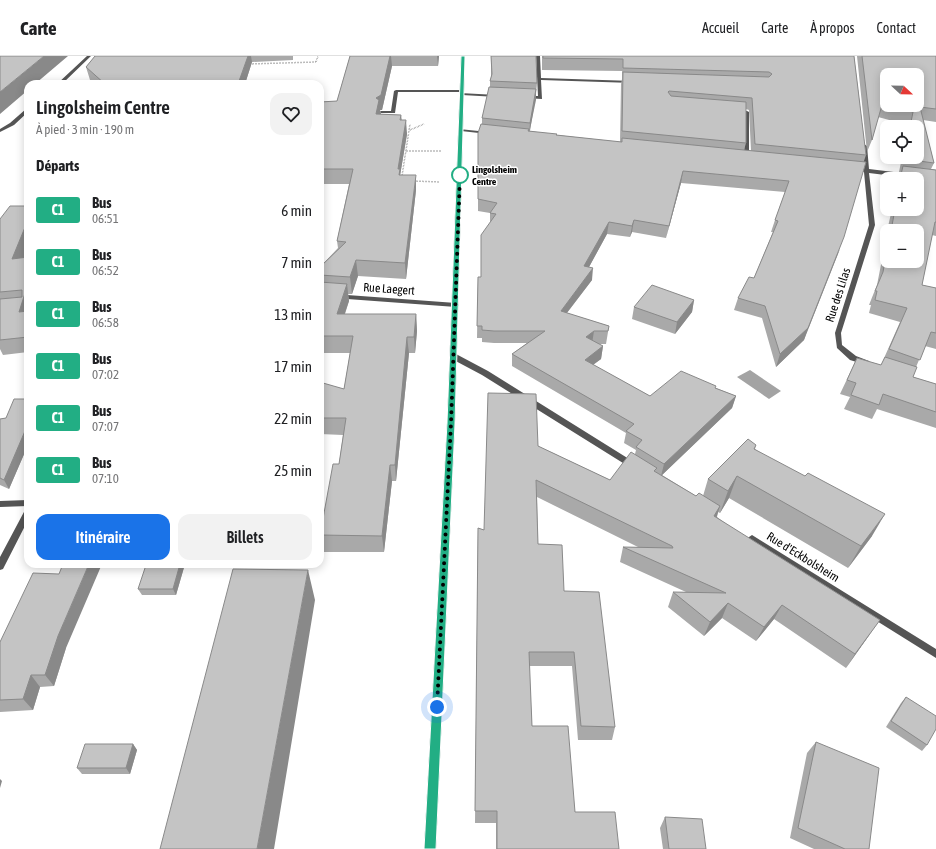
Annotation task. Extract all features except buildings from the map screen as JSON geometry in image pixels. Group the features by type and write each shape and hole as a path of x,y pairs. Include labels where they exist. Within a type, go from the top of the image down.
{"main road":[{"path":"430,849 456,305 463,56"}],"street":[{"path":"62,80 89,56"},
{"path":"519,97 540,98 538,56"},
{"path":"540,79 641,82"},
{"path":"381,112 393,112 396,91 506,96"},
{"path":"732,110 747,112 747,159"},
{"path":"0,131 12,124 24,114"},
{"path":"461,130 497,134"},
{"name":"Rue des Lilas","path":"863,140 872,224 838,333 839,346 853,358 875,366"},
{"path":"740,158 755,160"},
{"path":"844,168 880,173"},
{"name":"Rue Laegert","path":"324,295 456,305"},
{"path":"453,356 485,373 640,470"},
{"path":"0,504 24,503"},
{"path":"0,566 24,520"},
{"name":"Rue d'Eckbolsheim","path":"741,532 936,654"}],"path":[{"path":"246,64 316,62 318,56"},
{"path":"401,181 410,124"},
{"path":"410,131 424,124"},
{"path":"406,151 460,151"},
{"path":"408,182 459,182"}],"shaded area":[{"path":"750,370 781,391 769,399 737,377"}],"bus line":[{"name":"C1","path":"430,849 456,305 463,56"}],"place":[{"name":"Lingolsheim Centre","path":"460,175"}],"route":[{"path":"437,707 451,423 460,175"}]}
